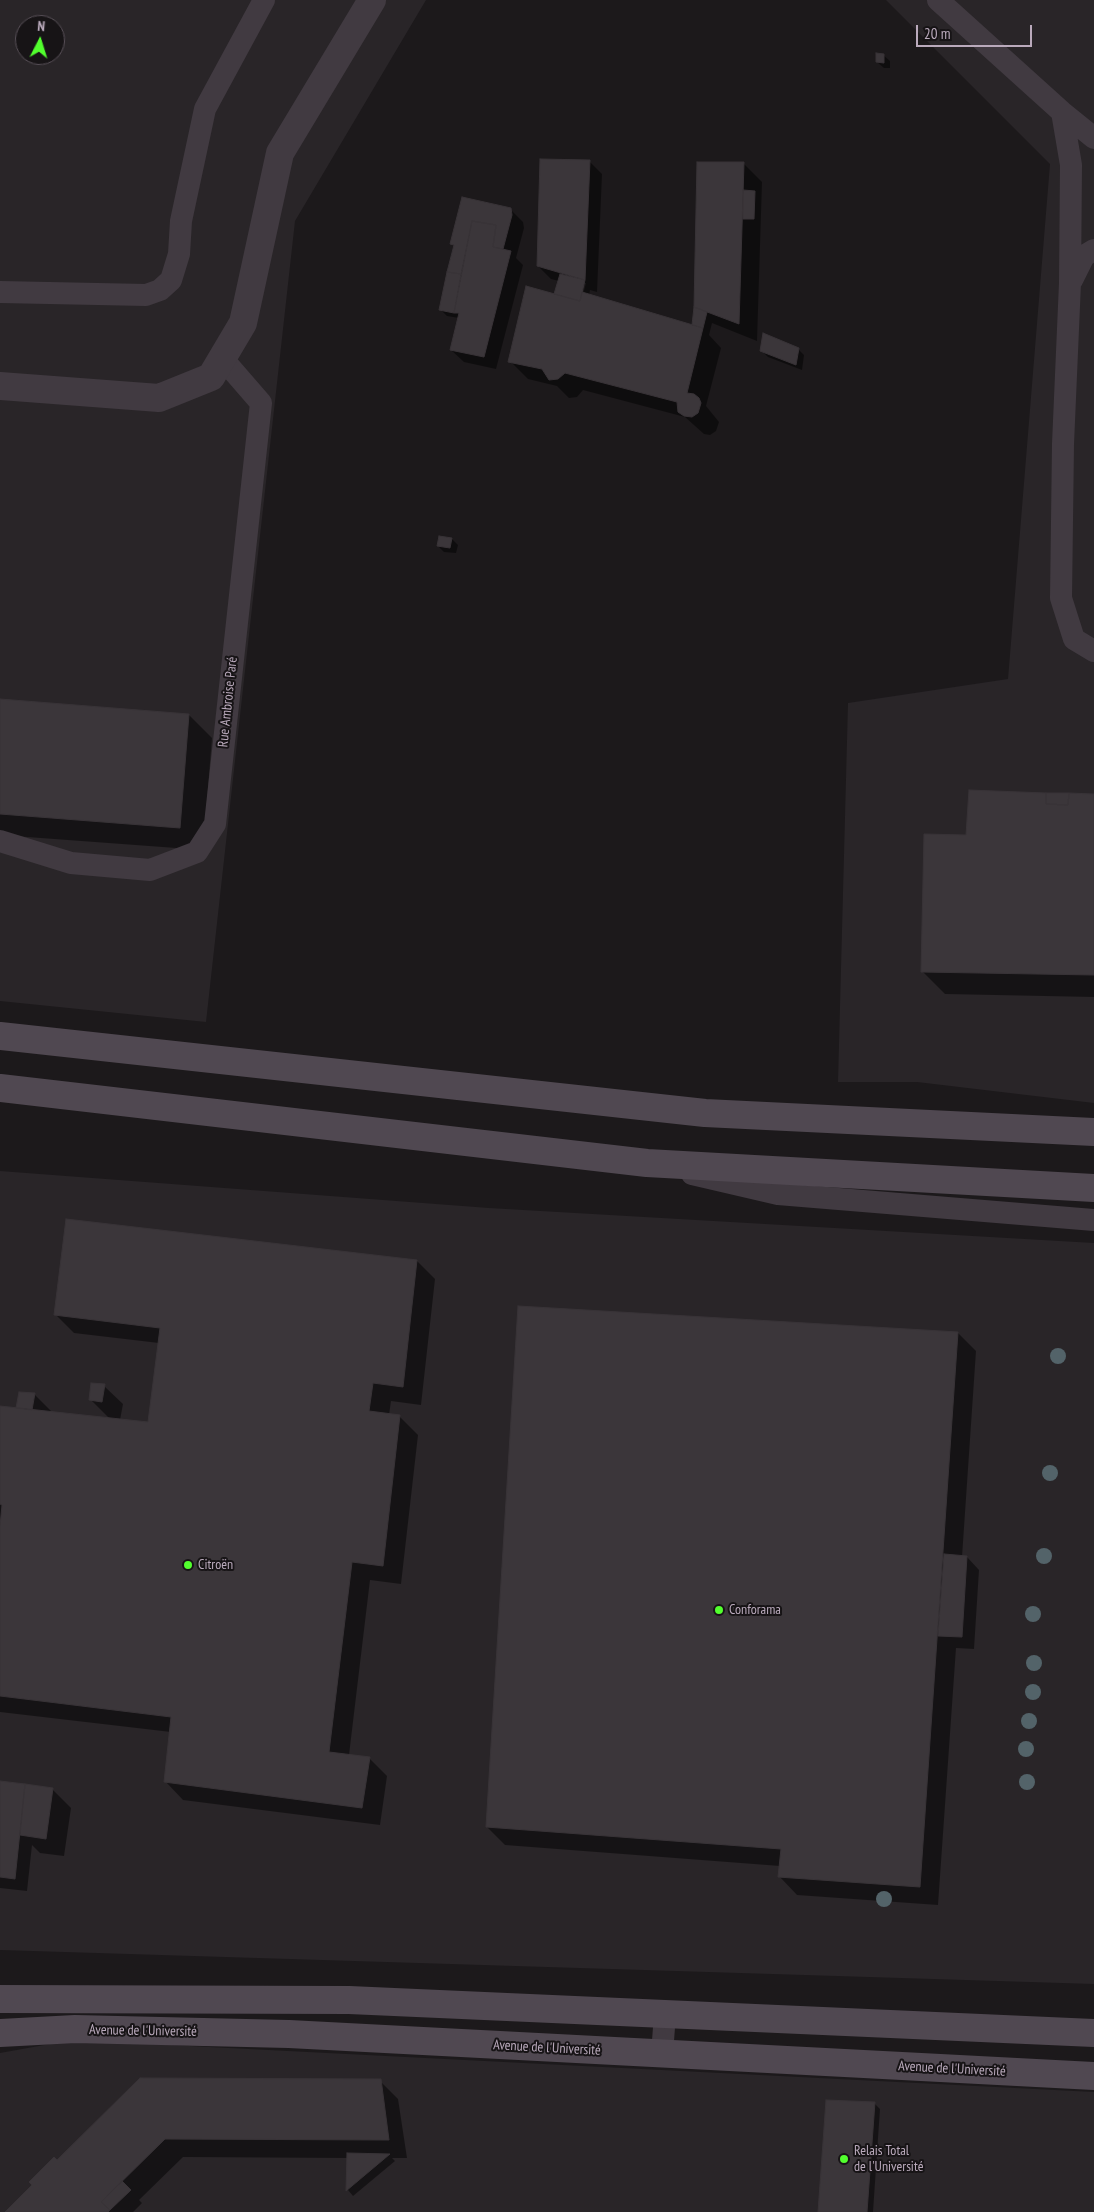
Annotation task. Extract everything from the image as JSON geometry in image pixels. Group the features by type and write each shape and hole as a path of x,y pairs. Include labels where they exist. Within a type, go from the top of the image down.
{"main road":[{"path":"0,1036 705,1113 1094,1132"},
{"path":"0,1088 647,1163 1094,1188"},
{"path":"0,1999 349,2000 1094,2033"},
{"name":"Avenue de l'Université","path":"0,2033 74,2029 289,2034 1094,2076"}],"street":[{"path":"0,386 159,398 211,377 243,323 280,153 372,0"}],"lane":[{"path":"0,292 146,295 160,290 171,280 179,254 181,221 205,110 264,0"},
{"path":"938,0 1062,112 1094,138"},
{"path":"1062,112 1071,164 1070,283 1063,444 1061,598 1074,639 1094,651"},
{"path":"1070,283 1084,256 1094,250"},
{"name":"Rue Ambroise Paré","path":"0,841 71,863 150,870 197,852 215,824 261,403 222,358"},
{"path":"647,1163 778,1194 1094,1220"},
{"path":"662,2054 665,2014"}],"shaded area":[{"path":"0,0 426,0 295,221 206,1022 0,1001"},
{"path":"886,0 1094,0 1094,1103 917,1082 838,1082 848,703 1008,679 1050,164"},
{"path":"0,1171 489,1208 1094,1243 1094,1984 0,1950"},
{"path":"72,2040 1094,2092 1094,2212 0,2212 0,2053"}],"building":[{"path":"876,53 884,54 884,63 876,62"},
{"path":"540,159 590,160 585,280 537,266"},
{"path":"697,162 744,162 739,324 694,307"},
{"path":"743,190 755,191 754,219 743,219"},
{"path":"462,197 511,208 512,215 503,249 493,247 496,225 472,221 461,274 447,272 454,245 450,244"},
{"path":"472,221 496,225 493,247 511,251 484,357 450,350 459,313 454,313"},
{"path":"447,272 461,274 454,313 439,310"},
{"path":"560,274 585,280 580,301 554,294"},
{"path":"526,286 580,301 582,292 703,328 687,393 694,394 699,398 701,403 698,413 692,417 684,416 678,412 677,402 565,373 558,379 549,380 542,369 508,362"},
{"path":"694,307 707,312 703,328 692,325"},
{"path":"763,333 799,348 796,365 760,351"},
{"path":"439,536 452,538 450,548 437,546"},
{"path":"0,699 189,714 180,828 0,814"},
{"path":"969,790 1046,793 1046,804 1068,805 1069,793 1094,794 1094,975 921,972 924,834 966,835"},
{"path":"1046,793 1069,793 1068,805 1046,804"},
{"path":"66,1219 417,1260 403,1387 373,1383 369,1411 400,1415 383,1566 352,1562 329,1752 370,1757 362,1808 164,1782 171,1717 0,1696 0,1526 2,1505 0,1504 0,1406 148,1422 160,1328 54,1315"},
{"name":"Conforama","path":"518,1306 958,1332 920,1887 778,1877 781,1849 486,1827"},
{"path":"91,1383 105,1384 102,1402 89,1400"},
{"path":"19,1392 35,1393 32,1410 16,1408"},
{"path":"944,1554 967,1556 962,1637 938,1636"},
{"path":"0,1781 25,1784 15,1879 0,1877"},
{"path":"25,1784 53,1788 46,1839 20,1835"},
{"path":"140,2078 381,2079 389,2140 165,2139 101,2202 110,2210 108,2212 5,2212 32,2185 29,2182 54,2157 57,2160"},
{"path":"826,2100 875,2102 867,2212 818,2212"},
{"path":"347,2153 390,2154 346,2191"},
{"path":"122,2181 131,2190 110,2210 101,2202"}],"place":[{"name":"Citroën","path":"188,1565"},
{"name":"Conforama","path":"719,1610"},
{"name":"Relais Total de l'Université","path":"844,2159"}]}
